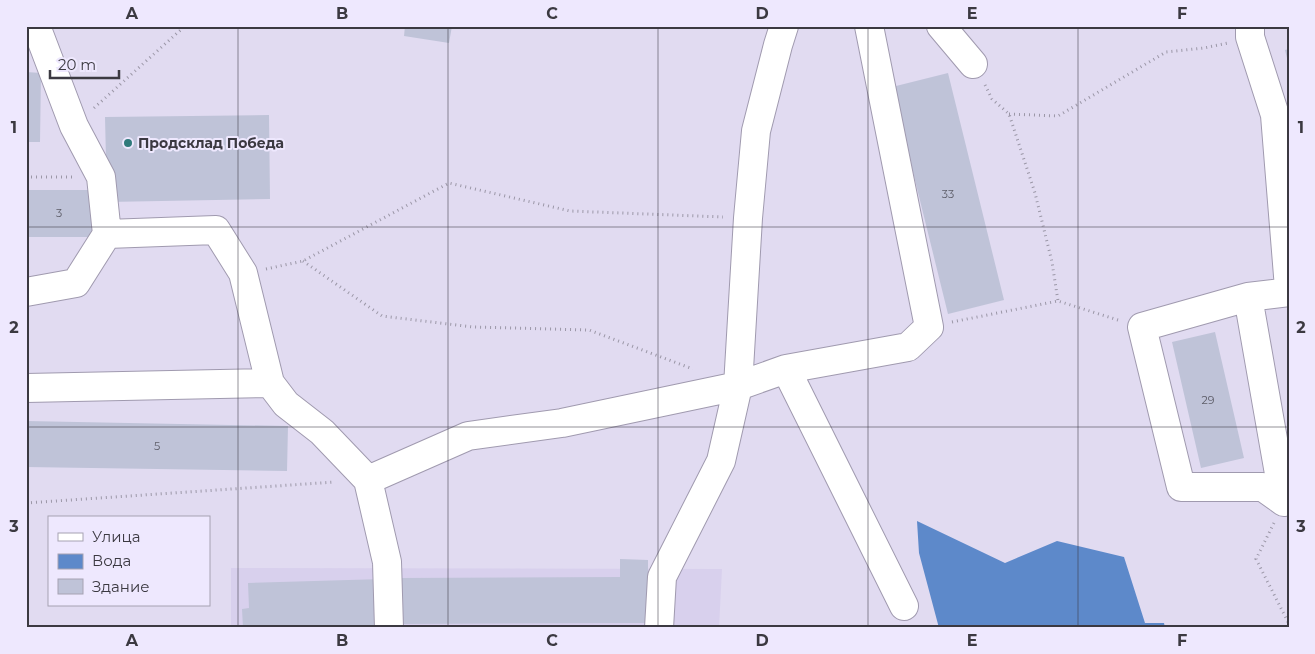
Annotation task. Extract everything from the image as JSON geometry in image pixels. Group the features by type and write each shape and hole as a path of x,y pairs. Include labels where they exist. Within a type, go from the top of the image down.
{"lane":[{"path":"26,292 76,283 107,234 101,177 74,126 36,26"},
{"path":"659,628 662,577 721,461 738,386 748,218 756,131 784,26"},
{"path":"368,480 468,436 562,423 738,386 786,369 908,346 929,327 869,26"},
{"path":"941,26 974,64"},
{"path":"1250,32 1282,114 1289,288"},
{"path":"107,234 216,230 243,273 270,383 286,404 322,432 368,480 387,562 390,628"},
{"path":"1286,502 1263,487 1181,487 1142,328 1248,297 1289,292"},
{"path":"1248,297 1286,502"},
{"path":"786,369 904,606"},
{"path":"26,388 270,383"}],"path":[{"path":"74,126 184,26"},
{"path":"1009,114 1058,116 1166,52 1204,48 1250,32"},
{"path":"992,99 1009,114 1035,193 1052,262 1058,301"},
{"path":"26,177 101,177"},
{"path":"243,273 303,262 449,183 570,211 748,218"},
{"path":"303,262 382,316 473,327 589,330 700,372"},
{"path":"929,327 1058,301 1142,328"},
{"path":"26,503 368,480"},
{"path":"1286,502 1256,559 1289,624"}],"shaded area":[{"path":"231,568 722,569 719,628 231,628"}],"water":[{"path":"917,521 1005,563 1057,541 1124,557 1145,623 1164,623 1165,628 939,628 919,553"}],"building":[{"path":"405,26 452,26 449,43 404,36"},
{"path":"1289,49 1289,62 1288,62 1285,50"},
{"path":"26,72 41,73 40,142 26,142"},
{"path":"948,73 1004,300 948,314 892,87"},
{"path":"269,115 270,199 107,202 105,117"},
{"path":"26,190 92,190 93,237 26,237"},
{"path":"1215,332 1244,458 1201,468 1172,342"},
{"path":"26,421 288,426 287,471 26,467"},
{"path":"620,559 648,560 648,623 401,624 401,578 620,577"},
{"path":"383,579 376,628 243,628 242,609 249,608 248,583"}],"place":[{"name":"Продсклад Победа","path":"128,143"}]}
